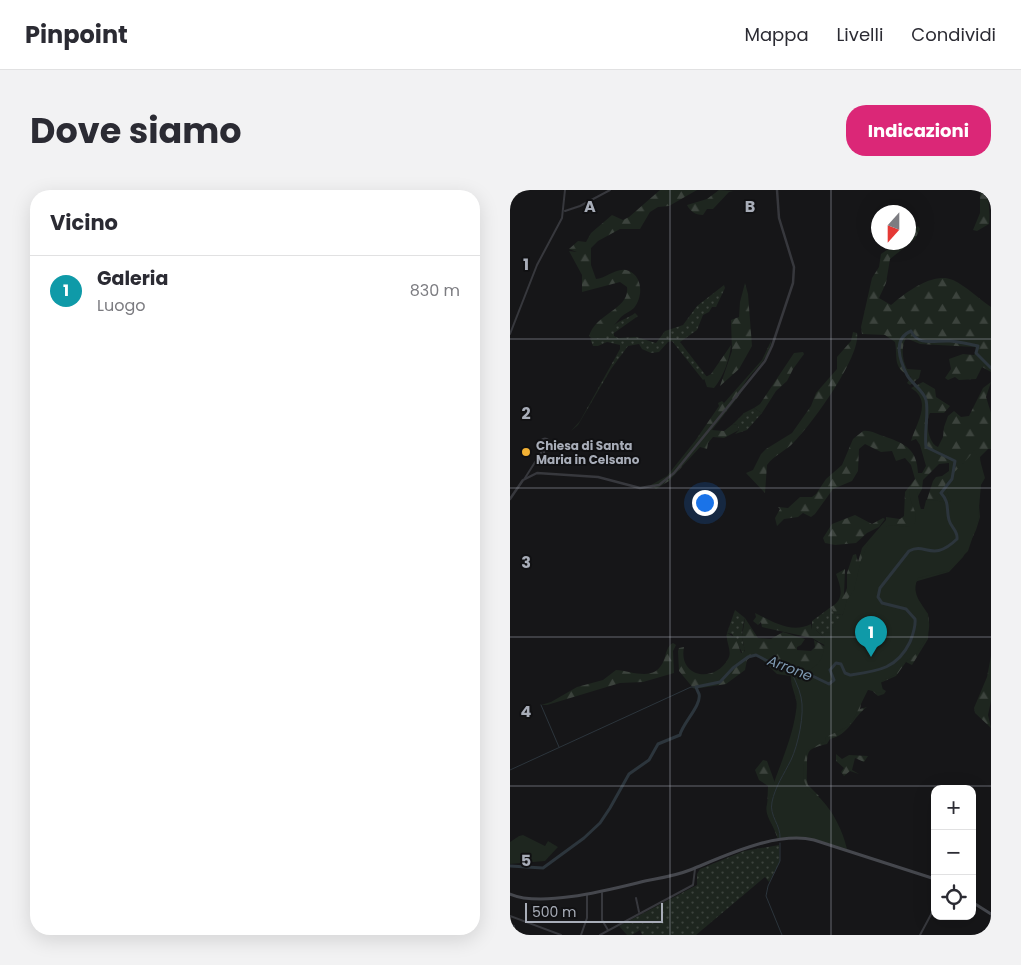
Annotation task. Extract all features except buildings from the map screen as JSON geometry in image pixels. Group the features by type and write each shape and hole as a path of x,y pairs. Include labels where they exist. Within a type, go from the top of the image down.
{"main road":[{"path":"511,894 527,898 602,893 690,870 740,849 786,839 802,838 931,878"},
{"path":"976,905 991,914"}],"street":[{"path":"510,334 529,283 564,211 565,190"},
{"path":"564,211 580,206 610,190"},
{"path":"525,478 537,473 598,477 626,486 646,488 664,482 674,473 765,360 772,346 794,276 794,267 779,218 777,190"},
{"path":"510,499 545,448"},
{"path":"694,877 701,865"},
{"path":"600,935 693,885 695,868"},
{"path":"690,870 694,877"},
{"path":"602,893 602,921 608,935"},
{"path":"582,935 587,918 586,895"},
{"path":"636,898 639,913"},
{"path":"920,935 931,914"},
{"path":"510,916 561,935"},
{"path":"510,928 514,926"}],"green space":[{"path":"660,190 697,190 669,206 658,207 650,212 640,229 620,229 598,241 591,248 591,265 596,279 616,271 625,270 634,274 640,288 639,298 634,308 621,317 605,335 592,339 589,336 593,328 623,301 627,294 627,287 620,282 582,292 582,275 569,251 577,252 569,249 578,241 586,242 591,233 612,215 623,220 629,217"},
{"path":"719,190 733,191 729,192 713,209 707,209 703,215 693,212 687,205 707,199"},
{"path":"980,190 989,190 989,224 977,231 973,230 980,213"},
{"path":"918,226 920,229 916,237 916,227"},
{"path":"887,250 901,250 890,259 886,283 879,298 891,305 928,281 945,278 963,286 991,307 991,372 982,367 976,379 959,380 955,377 948,380 945,378 951,369 949,359 963,354 974,355 977,351 975,347 920,344 906,338 903,349 905,365 907,369 921,370 919,378 910,385 907,383 911,377 898,366 895,342 885,335 862,334 861,327 872,278 879,267 881,254"},
{"path":"745,283 748,294 752,346 739,369 720,386 732,351 731,320 739,317 740,302"},
{"path":"724,285 725,288 716,307 712,307 709,312 703,315 697,330 680,342 707,377 703,380 672,341 668,342 659,352 651,353 642,349 639,344 628,346 611,369 578,425 571,431 580,421 620,349 620,345 607,342 593,346 590,338 592,339 635,313 638,316 614,333 614,336 618,338 636,337 656,343 665,331 683,325 697,306"},
{"path":"853,332 857,333 856,344 843,374 833,390 802,433 767,465 765,493 746,473 753,470 761,454 766,449 792,433 811,406 816,393 837,369 837,357 851,341"},
{"path":"771,341 767,355 747,380 741,393 712,430 724,431 733,424 737,425 739,430 724,438 713,437 708,443 707,449 700,447 669,481 656,489 651,485 667,476 695,441 719,406 718,403 722,401 724,403 762,360"},
{"path":"731,345 728,362 720,379 714,388 707,387 704,378 711,374"},
{"path":"803,352 804,354 787,381 776,391 762,413 754,408 760,404 794,353"},
{"path":"923,382 935,389 936,397 950,406 944,413 930,413 928,417 930,437 938,447 943,437 948,416 954,411 961,417 969,416 983,388 991,382 986,397 991,413 991,449 988,449 980,457 982,480 978,494 980,517 963,557 949,572 914,582 915,595 928,614 929,622 928,639 912,665 906,662 896,676 880,683 881,688 886,691 884,694 878,696 869,688 864,689 860,709 867,707 847,730 837,737 830,739 827,744 816,747 808,753 807,783 819,796 806,801 806,805 799,804 798,799 805,794 805,790 798,765 795,765 783,788 774,797 777,798 787,793 794,796 797,801 784,803 776,818 783,823 782,837 784,838 778,839 767,812 768,786 759,780 755,770 763,760 767,761 775,783 784,765 794,737 797,717 797,703 791,676 777,674 759,657 753,655 747,660 745,670 726,684 694,689 679,671 678,651 679,648 684,647 686,665 692,671 698,674 714,672 722,667 729,656 727,633 736,638 741,653 745,651 742,637 745,618 758,638 771,639 783,632 805,639 797,647 797,650 811,651 815,647 814,640 829,649 824,661 813,673 827,678 828,666 836,657 843,660 853,670 868,669 868,659 860,646 852,643 828,647 812,638 762,627 761,622 758,625 753,621 756,617 755,613 775,623 789,627 804,627 811,624 812,630 816,630 823,637 834,629 867,630 880,610 884,610 886,615 892,614 899,605 884,594 876,604 871,602 869,592 911,547 897,532 886,534 871,546 862,567 855,598 857,601 869,602 874,608 871,613 860,616 856,608 851,617 846,620 842,614 835,615 831,607 838,600 841,592 836,574 845,569 844,595 847,588 847,573 853,555 856,554 858,562 862,548 886,520 886,517 900,519 904,516 905,492 915,479 911,465 905,458 896,461 892,451 881,452 865,444 859,449 858,471 852,481 833,489 815,514 811,517 803,513 798,517 784,519 777,526 775,518 780,509 778,507 788,508 800,497 812,497 816,494 826,479 842,465 853,439 863,431 875,433 905,445 913,453 918,473 922,473 926,466 920,445 916,439 911,441 922,406 918,393 911,388","holes":["949,463 949,471 942,476 936,477 933,481 923,512 920,514 917,498 922,489 923,480 939,464","845,683 848,684 844,698 853,698 856,707 855,713 841,719 843,727 822,727 813,739 807,736 812,725 809,722 812,705 803,685 815,684 835,692"]},
{"path":"754,408 762,413 747,430 735,434 739,430 737,425 733,424 744,413"},
{"path":"974,450 980,460 985,478 981,485 978,521 968,551 948,571 918,578 917,595 928,617 927,637 916,654 905,662 895,674 881,682 883,690 881,693 868,690 853,720 847,727 826,737 825,741 807,751 804,761 804,777 807,787 825,803 833,815 840,828 847,849 805,837 778,840 766,809 796,714 797,696 791,677 793,669 797,666 809,670 819,663 824,649 825,632 829,633 843,614 847,600 854,590 861,560 868,544 888,525 910,527 914,525 916,516 910,497 910,487 915,487 921,509 924,509 926,500 951,502 945,486 951,476"},
{"path":"855,515 872,524 883,518 885,519 879,527 867,533 856,543 835,545 825,543 823,538 832,524"},
{"path":"869,590 871,602 876,604 884,594 899,605 892,614 886,615 884,610 880,610 867,630 842,629 823,637 816,630 812,630 812,621 831,607 835,615 842,614 846,620 853,614 856,608 860,616 871,613 874,608 869,602 857,601 855,598 856,594 858,595"},
{"path":"735,610 745,618 742,633 745,649 743,654 732,634 727,633"},
{"path":"673,643 676,645 673,651 674,673 643,682 620,683 547,705 541,705 551,702 577,687 603,680 616,670 649,674 660,667 668,648"},
{"path":"991,656 991,701 988,715 991,728 975,713 974,708 987,677"},
{"path":"836,754 842,759 849,755 868,756 864,762 855,758 852,770 859,774 850,771 844,776 841,772 844,768 836,761"},
{"path":"523,835 545,846 548,841 558,847 545,861 510,864 510,842"},
{"path":"779,845 780,862 769,882 765,877 696,935 642,935 640,930 632,935 627,935 619,926 697,885 697,874 700,869 744,851"}],"waterway":[{"name":"Arrone","path":"510,866 543,868 584,838 600,823 629,774 649,760 658,744 680,735 698,704 699,694 696,687 720,682 733,668 748,657 756,655 779,667 796,668 829,684 834,680 830,670 836,663 841,664 845,673 850,675 878,670 899,658 910,642 915,628 915,619 906,609 882,603 878,597 880,588 909,551 915,549 941,550 957,539 948,516 947,503 941,493 952,479 955,461 926,447 926,400 923,393 907,375 902,363 899,351 901,339 911,331 914,336 923,341 950,341 978,346 976,353 991,368"},
{"path":"780,838 779,829 772,812 773,796 794,754 802,712 800,693 790,668"},
{"path":"510,770 691,687 696,687"},
{"path":"541,705 559,747"},
{"path":"780,843 780,861 768,886 766,896 782,935"}],"place":[{"name":"Chiesa di Santa Maria in Celsano","path":"526,452"},
{"name":"Galeria","path":"871,657"}]}
